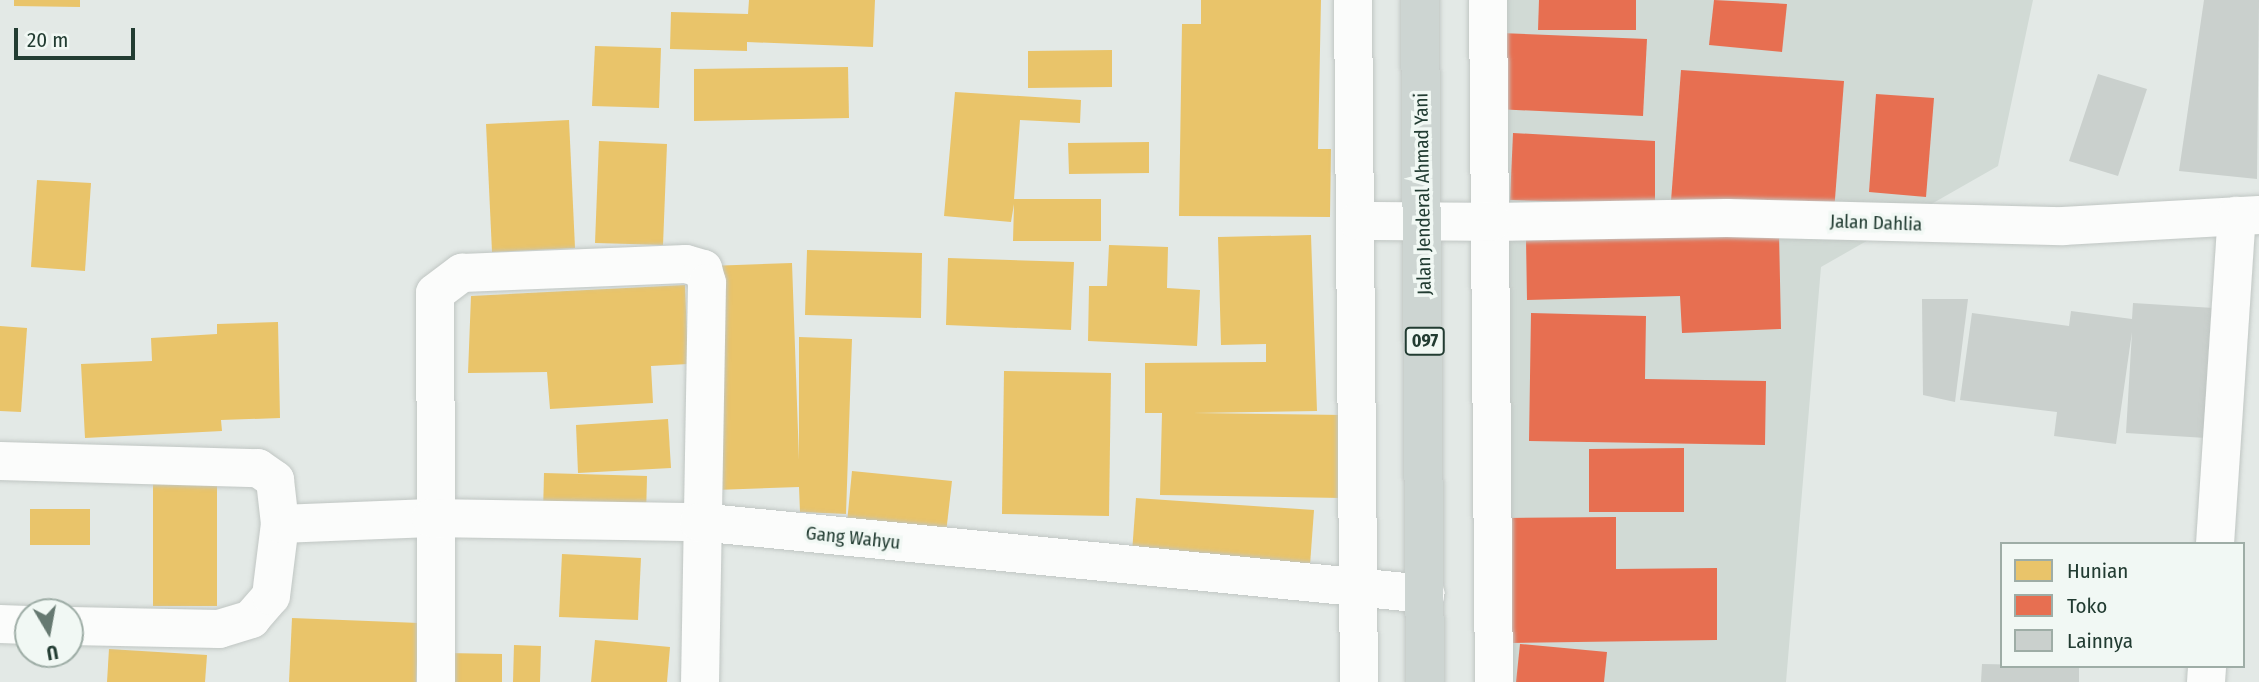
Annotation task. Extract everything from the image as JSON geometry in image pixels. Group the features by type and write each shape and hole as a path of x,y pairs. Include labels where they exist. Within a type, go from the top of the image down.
{"main road":[{"name":"Jalan Jenderal Ahmad Yani","path":"1420,0 1425,221 1426,682"}],"street":[{"path":"1353,0 1358,221 1359,682"},
{"path":"1488,0 1494,682"},
{"path":"2215,542 2248,216"},
{"name":"Jalan Dahlia","path":"1358,221 1727,218 2063,226 2248,216"},
{"path":"436,682 431,518 435,293 462,273 686,264 703,269 707,283 699,522 700,682"},
{"path":"0,460 258,468 275,480 280,524 271,596 251,619 219,629 84,626"},
{"name":"Gang Wahyu","path":"280,524 431,518 699,522 1358,590 1425,593"}],"shaded area":[{"path":"1503,0 2033,0 1998,166 1821,267 1786,682 1507,682"}],"building: Hunian":[{"path":"14,0 80,0 80,7 14,6"},
{"path":"749,0 875,0 873,47 747,42 747,51 670,49 671,12 748,14"},
{"path":"1201,0 1321,0 1318,149 1331,149 1330,217 1179,216 1182,24 1201,24"},
{"path":"595,46 661,48 659,108 592,106"},
{"path":"1112,50 1112,87 1028,88 1028,51"},
{"path":"848,67 849,118 694,121 694,69"},
{"path":"955,92 1081,100 1080,123 1020,120 1014,199 1101,199 1101,241 1013,241 1014,204 1011,222 944,216"},
{"path":"569,120 575,248 492,252 486,124"},
{"path":"599,141 667,144 663,245 595,243"},
{"path":"1149,142 1149,173 1069,174 1068,143"},
{"path":"37,180 91,183 85,271 31,267"},
{"path":"1311,235 1317,411 1193,413 1343,415 1341,498 1160,495 1162,413 1145,413 1145,363 1266,362 1266,344 1221,345 1218,237"},
{"path":"1109,245 1168,247 1167,288 1200,290 1197,346 1088,341 1089,286 1107,286"},
{"path":"807,250 922,253 921,318 805,315"},
{"path":"948,258 1074,262 1071,330 946,325"},
{"path":"792,263 799,460 799,337 852,339 846,514 800,512 799,487 715,490 709,266"},
{"path":"685,285 688,364 651,366 653,403 550,409 547,372 468,373 471,296"},
{"path":"278,322 280,418 221,420 222,431 85,438 81,364 152,361 151,338 217,334 217,324"},
{"path":"0,326 27,328 21,412 0,411"},
{"path":"1004,371 1111,373 1109,516 1002,514"},
{"path":"668,419 671,468 578,473 576,425"},
{"path":"852,471 952,481 946,533 847,523"},
{"path":"544,473 647,476 646,516 543,514"},
{"path":"153,474 217,474 217,606 153,606"},
{"path":"1136,498 1314,510 1310,565 1132,553"},
{"path":"30,509 90,509 90,545 30,545"},
{"path":"562,554 641,558 638,620 559,617"},
{"path":"292,618 419,623 416,682 289,682"},
{"path":"595,640 670,647 667,682 591,682"},
{"path":"514,645 541,646 540,682 513,682"},
{"path":"109,649 207,655 205,682 107,682"},
{"path":"446,653 502,654 502,682 445,682"}],"building: Toko":[{"path":"1539,0 1636,0 1636,30 1538,30"},
{"path":"1714,0 1787,4 1782,52 1709,45"},
{"path":"1500,33 1647,39 1643,116 1496,109"},
{"path":"1681,70 1844,81 1834,212 1671,201"},
{"path":"1876,94 1934,98 1926,197 1869,192"},
{"path":"1513,133 1655,141 1655,204 1510,200"},
{"path":"1779,232 1781,329 1682,333 1680,296 1527,300 1526,239"},
{"path":"1531,313 1646,316 1645,379 1766,381 1765,445 1529,441"},
{"path":"1684,448 1684,512 1589,512 1589,449"},
{"path":"1616,517 1616,569 1717,568 1717,640 1509,643 1508,518"},
{"path":"1520,644 1607,652 1604,682 1516,682"}],"building: Lainnya":[{"path":"2204,0 2259,0 2257,179 2179,171"},
{"path":"2098,74 2147,89 2118,176 2069,161"},
{"path":"1922,299 1968,299 1955,402 1923,395"},
{"path":"2133,303 2214,308 2206,438 2126,433 2132,332 2116,444 2054,436 2057,412 1960,400 1972,313 2069,326 2071,311 2132,319"},
{"path":"1982,664 2000,664 2000,668 2079,668 2079,682 1981,682"}]}
